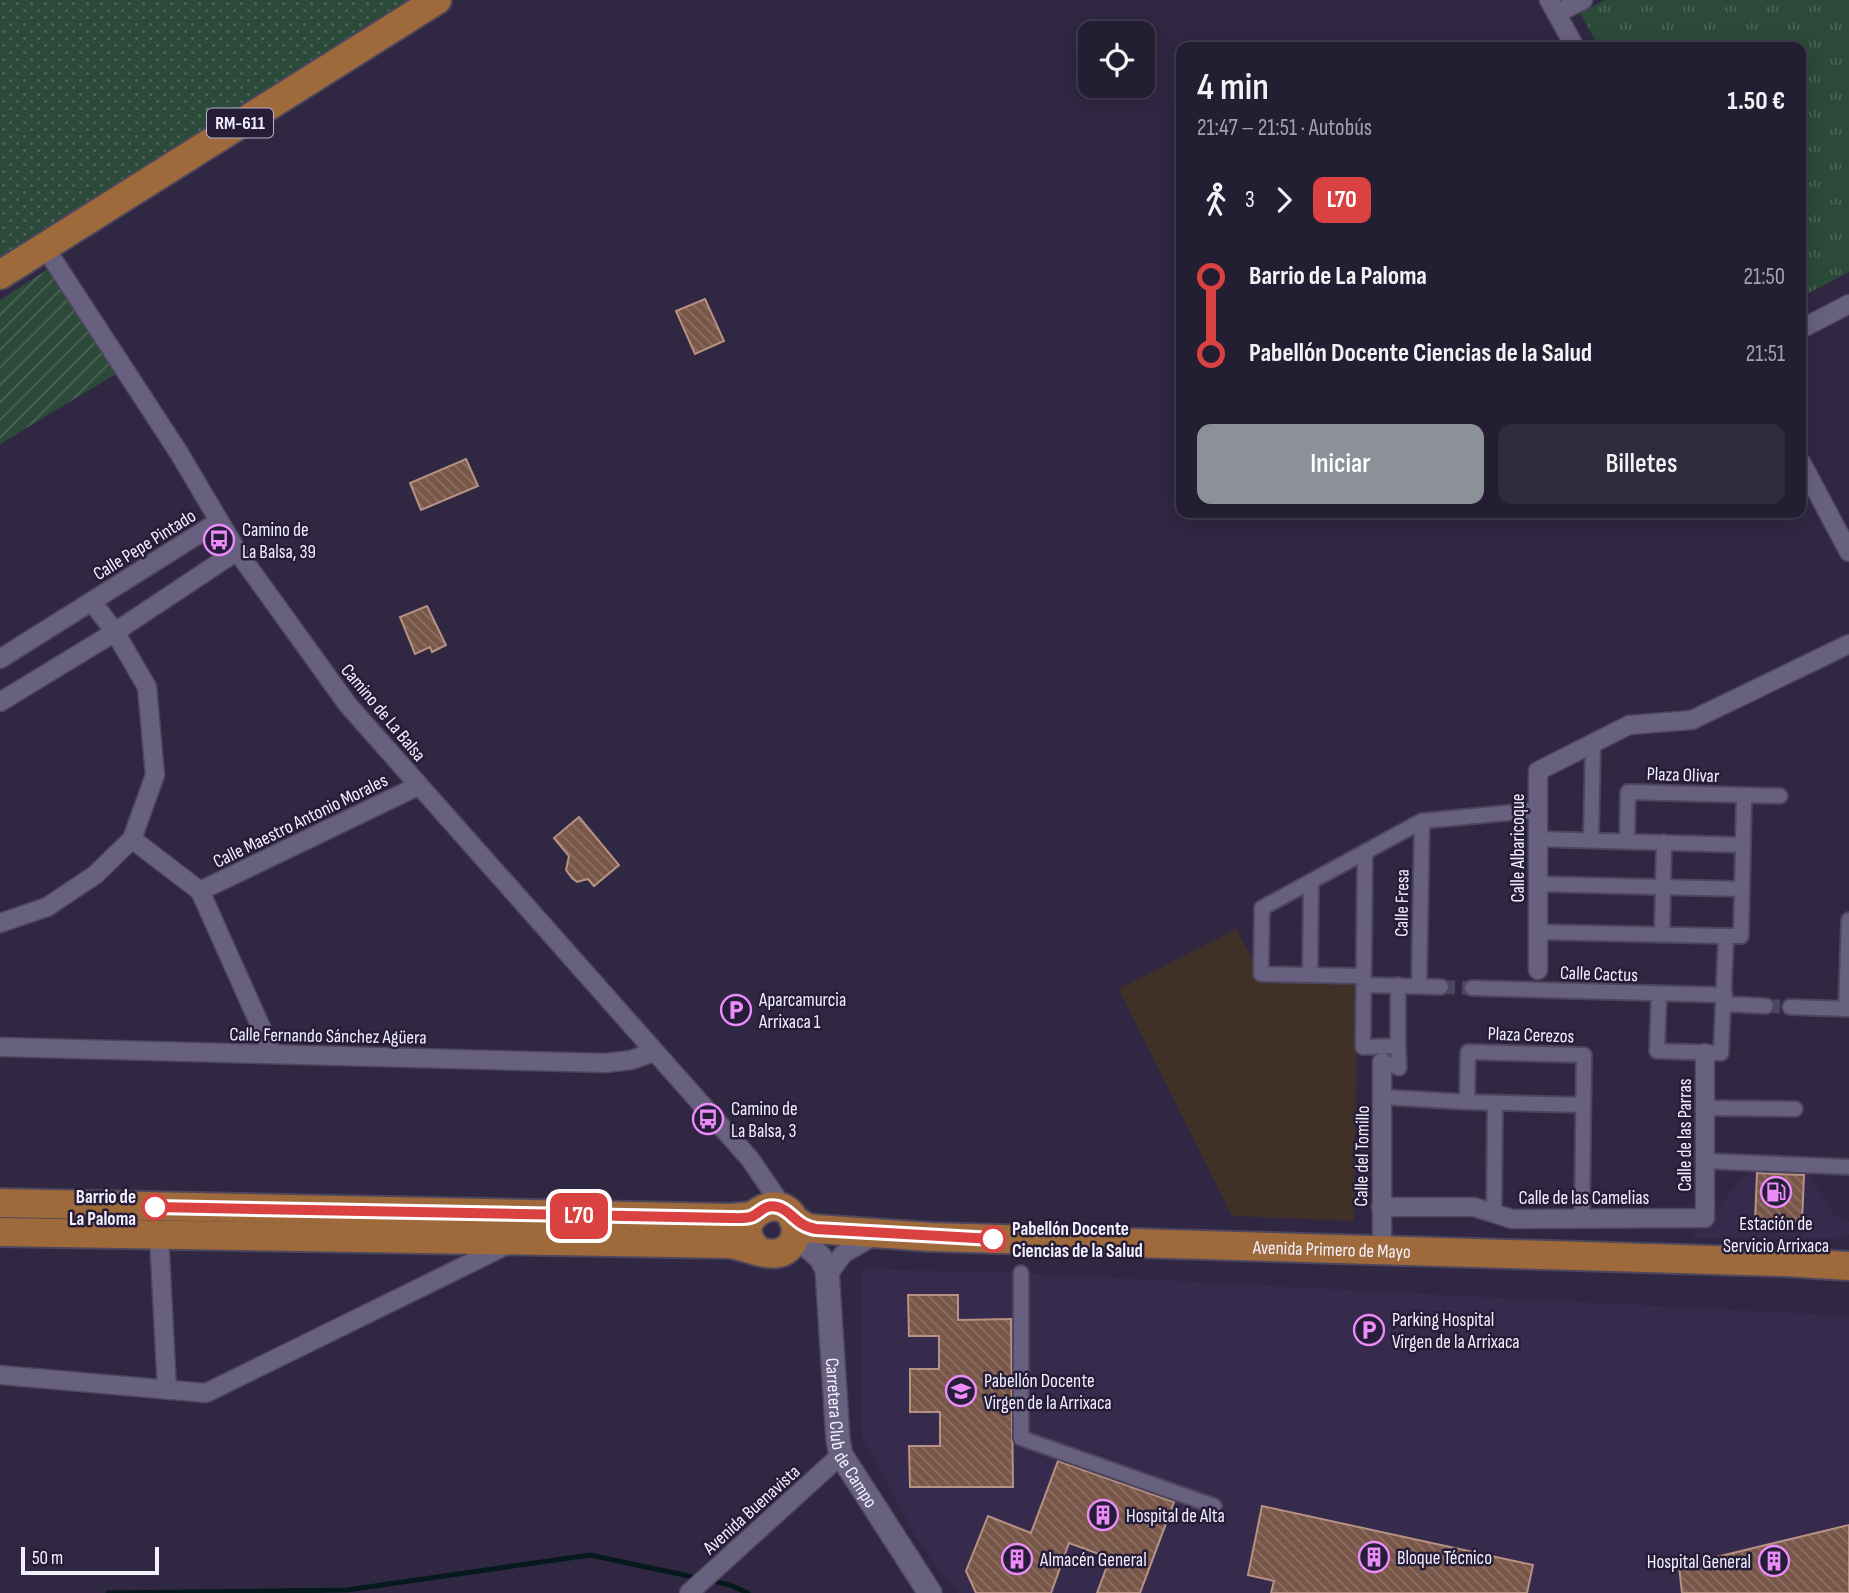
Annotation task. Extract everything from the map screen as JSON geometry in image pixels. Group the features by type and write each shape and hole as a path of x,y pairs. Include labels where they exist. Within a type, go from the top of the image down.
{"main road":[{"name":"RM-611","path":"0,275 436,0"},
{"path":"0,1203 730,1218 783,1230"},
{"path":"125,1206 159,1236"},
{"path":"159,1236 197,1209"},
{"path":"0,1232 730,1244 783,1230"},
{"name":"Avenida Primero de Mayo","path":"783,1230 1849,1266"}],"street":[{"path":"1572,42 1553,7 1583,0"},
{"name":"Camino de La Balsa","path":"44,246 179,453 237,551 348,705 750,1159 783,1230"},
{"path":"1806,326 1849,304"},
{"path":"1806,471 1849,552"},
{"name":"Calle Pepe Pintado","path":"0,659 218,522"},
{"path":"0,702 115,632 237,551"},
{"name":"Calle Pepe Pintado","path":"92,601 115,632 147,687 155,775 132,839"},
{"name":"Calle Albaricoque","path":"1538,970 1538,771 1629,725 1692,720 1849,644"},
{"path":"1591,840 1593,743"},
{"name":"Calle Maestro Antonio Morales","path":"200,891 418,786"},
{"name":"Plaza Olivar","path":"1627,841 1628,792 1744,795 1741,936 1726,936"},
{"path":"1744,795 1780,796"},
{"path":"1441,987 1310,975 1261,974 1262,908 1422,821 1538,810"},
{"name":"Calle Fresa","path":"1419,986 1422,821"},
{"path":"0,923 47,907 95,875 132,839 200,891 273,1054"},
{"path":"1538,839 1743,845"},
{"path":"1662,935 1664,842"},
{"path":"1365,852 1363,1046 1398,1046"},
{"path":"1310,975 1311,881"},
{"path":"1538,884 1742,890"},
{"path":"1790,1007 1848,1009 1849,920"},
{"path":"1538,932 1726,936 1725,1000 1713,1053 1657,1051 1659,994"},
{"path":"1382,1062 1399,1068 1398,985"},
{"name":"Calle Cactus","path":"1472,988 1659,994 1766,1006"},
{"name":"Calle Fernando Sánchez Agüera","path":"0,1046 606,1063 631,1060 654,1052"},
{"name":"Plaza Cerezos","path":"1467,1102 1468,1052 1546,1054 1584,1055 1583,1105"},
{"name":"Calle de las Parras","path":"1705,1218 1705,1108 1713,1053"},
{"name":"Calle del Tomillo","path":"1381,1251 1382,1062"},
{"path":"1383,1097 1583,1105 1581,1219"},
{"path":"1494,1212 1495,1102"},
{"path":"1705,1108 1795,1109"},
{"name":"Camino de La Balsa","path":"750,1159 758,1185 783,1230"},
{"path":"1705,1161 1849,1167"},
{"name":"Calle de las Camelias","path":"1381,1206 1474,1208 1512,1219 1705,1218"},
{"path":"783,1230 804,1253 824,1267 866,1239 885,1233"},
{"path":"159,1236 167,1390"},
{"path":"0,1375 206,1393 517,1240"},
{"name":"Carretera Club de Campo","path":"824,1267 841,1455 930,1593"},
{"path":"1021,1273 1021,1438 1214,1506"},
{"name":"Avenida Buenavista","path":"689,1593 841,1455"}],"shaded area":[{"path":"1236,929 1266,983 1358,982 1354,1221 1232,1216 1119,989"},
{"name":"Estación de Servicio Arrixaca","path":"1751,1169 1806,1169 1834,1214 1849,1222 1849,1234 1838,1239 1691,1238"},
{"path":"861,1269 1021,1273 1849,1316 1849,1593 958,1593 922,1547 862,1437"}],"green space":[{"path":"0,0 430,0 0,275"},
{"path":"1605,0 1849,0 1849,272 1806,294 1806,42 1596,42 1580,13"},
{"path":"56,264 124,369 0,444 0,300"}],"building":[{"path":"705,299 724,341 695,354 676,311"},
{"path":"466,459 478,486 421,510 410,483"},
{"path":"427,606 446,645 432,652 430,647 415,654 400,617"},
{"path":"579,817 619,865 594,886 588,879 577,882 572,878 566,870 569,856 554,838"},
{"path":"1757,1173 1804,1175 1802,1222 1755,1220"},
{"name":"Pabellón Docente Virgen de la Arrixaca","path":"908,1295 958,1295 958,1320 1011,1319 1013,1487 910,1487 909,1446 940,1446 940,1412 910,1412 910,1369 939,1369 939,1336 909,1336"},
{"name":"Hospital de Alta","path":"1058,1461 1174,1502 1140,1593 1097,1593 1110,1558 1069,1543 1051,1593 976,1593 966,1571 988,1516 1031,1533"},
{"name":"Bloque Técnico","path":"1262,1506 1533,1565 1527,1593 1271,1593 1274,1581 1248,1575"},
{"name":"Hospital General","path":"1849,1525 1849,1593 1682,1593 1679,1566"}],"waterway":[{"path":"108,1593 347,1590 590,1555 698,1578"},
{"path":"708,1580 748,1593"}],"tunnel":[{"path":"1441,987 1472,988"},
{"path":"1766,1006 1790,1007"}],"bus line":[{"name":"L70","path":"155,1207 742,1218 774,1206 785,1210 807,1228 993,1239"}],"place":[{"name":"Camino de La Balsa, 39","path":"219,540"},
{"name":"Aparcamurcia Arrixaca 1","path":"736,1010"},
{"name":"Camino de La Balsa, 3","path":"708,1119"},
{"name":"Estación de Servicio Arrixaca","path":"1776,1192"},
{"name":"Barrio de La Paloma","path":"155,1207"},
{"name":"Pabellón Docente Ciencias de la Salud","path":"993,1239"},
{"name":"Parking Hospital Virgen de la Arrixaca","path":"1369,1330"},
{"name":"Pabellón Docente Virgen de la Arrixaca","path":"961,1391"},
{"name":"Hospital de Alta","path":"1103,1515"},
{"name":"Bloque Técnico","path":"1374,1557"},
{"name":"Almacén General","path":"1017,1559"},
{"name":"Hospital General","path":"1774,1561"}]}
